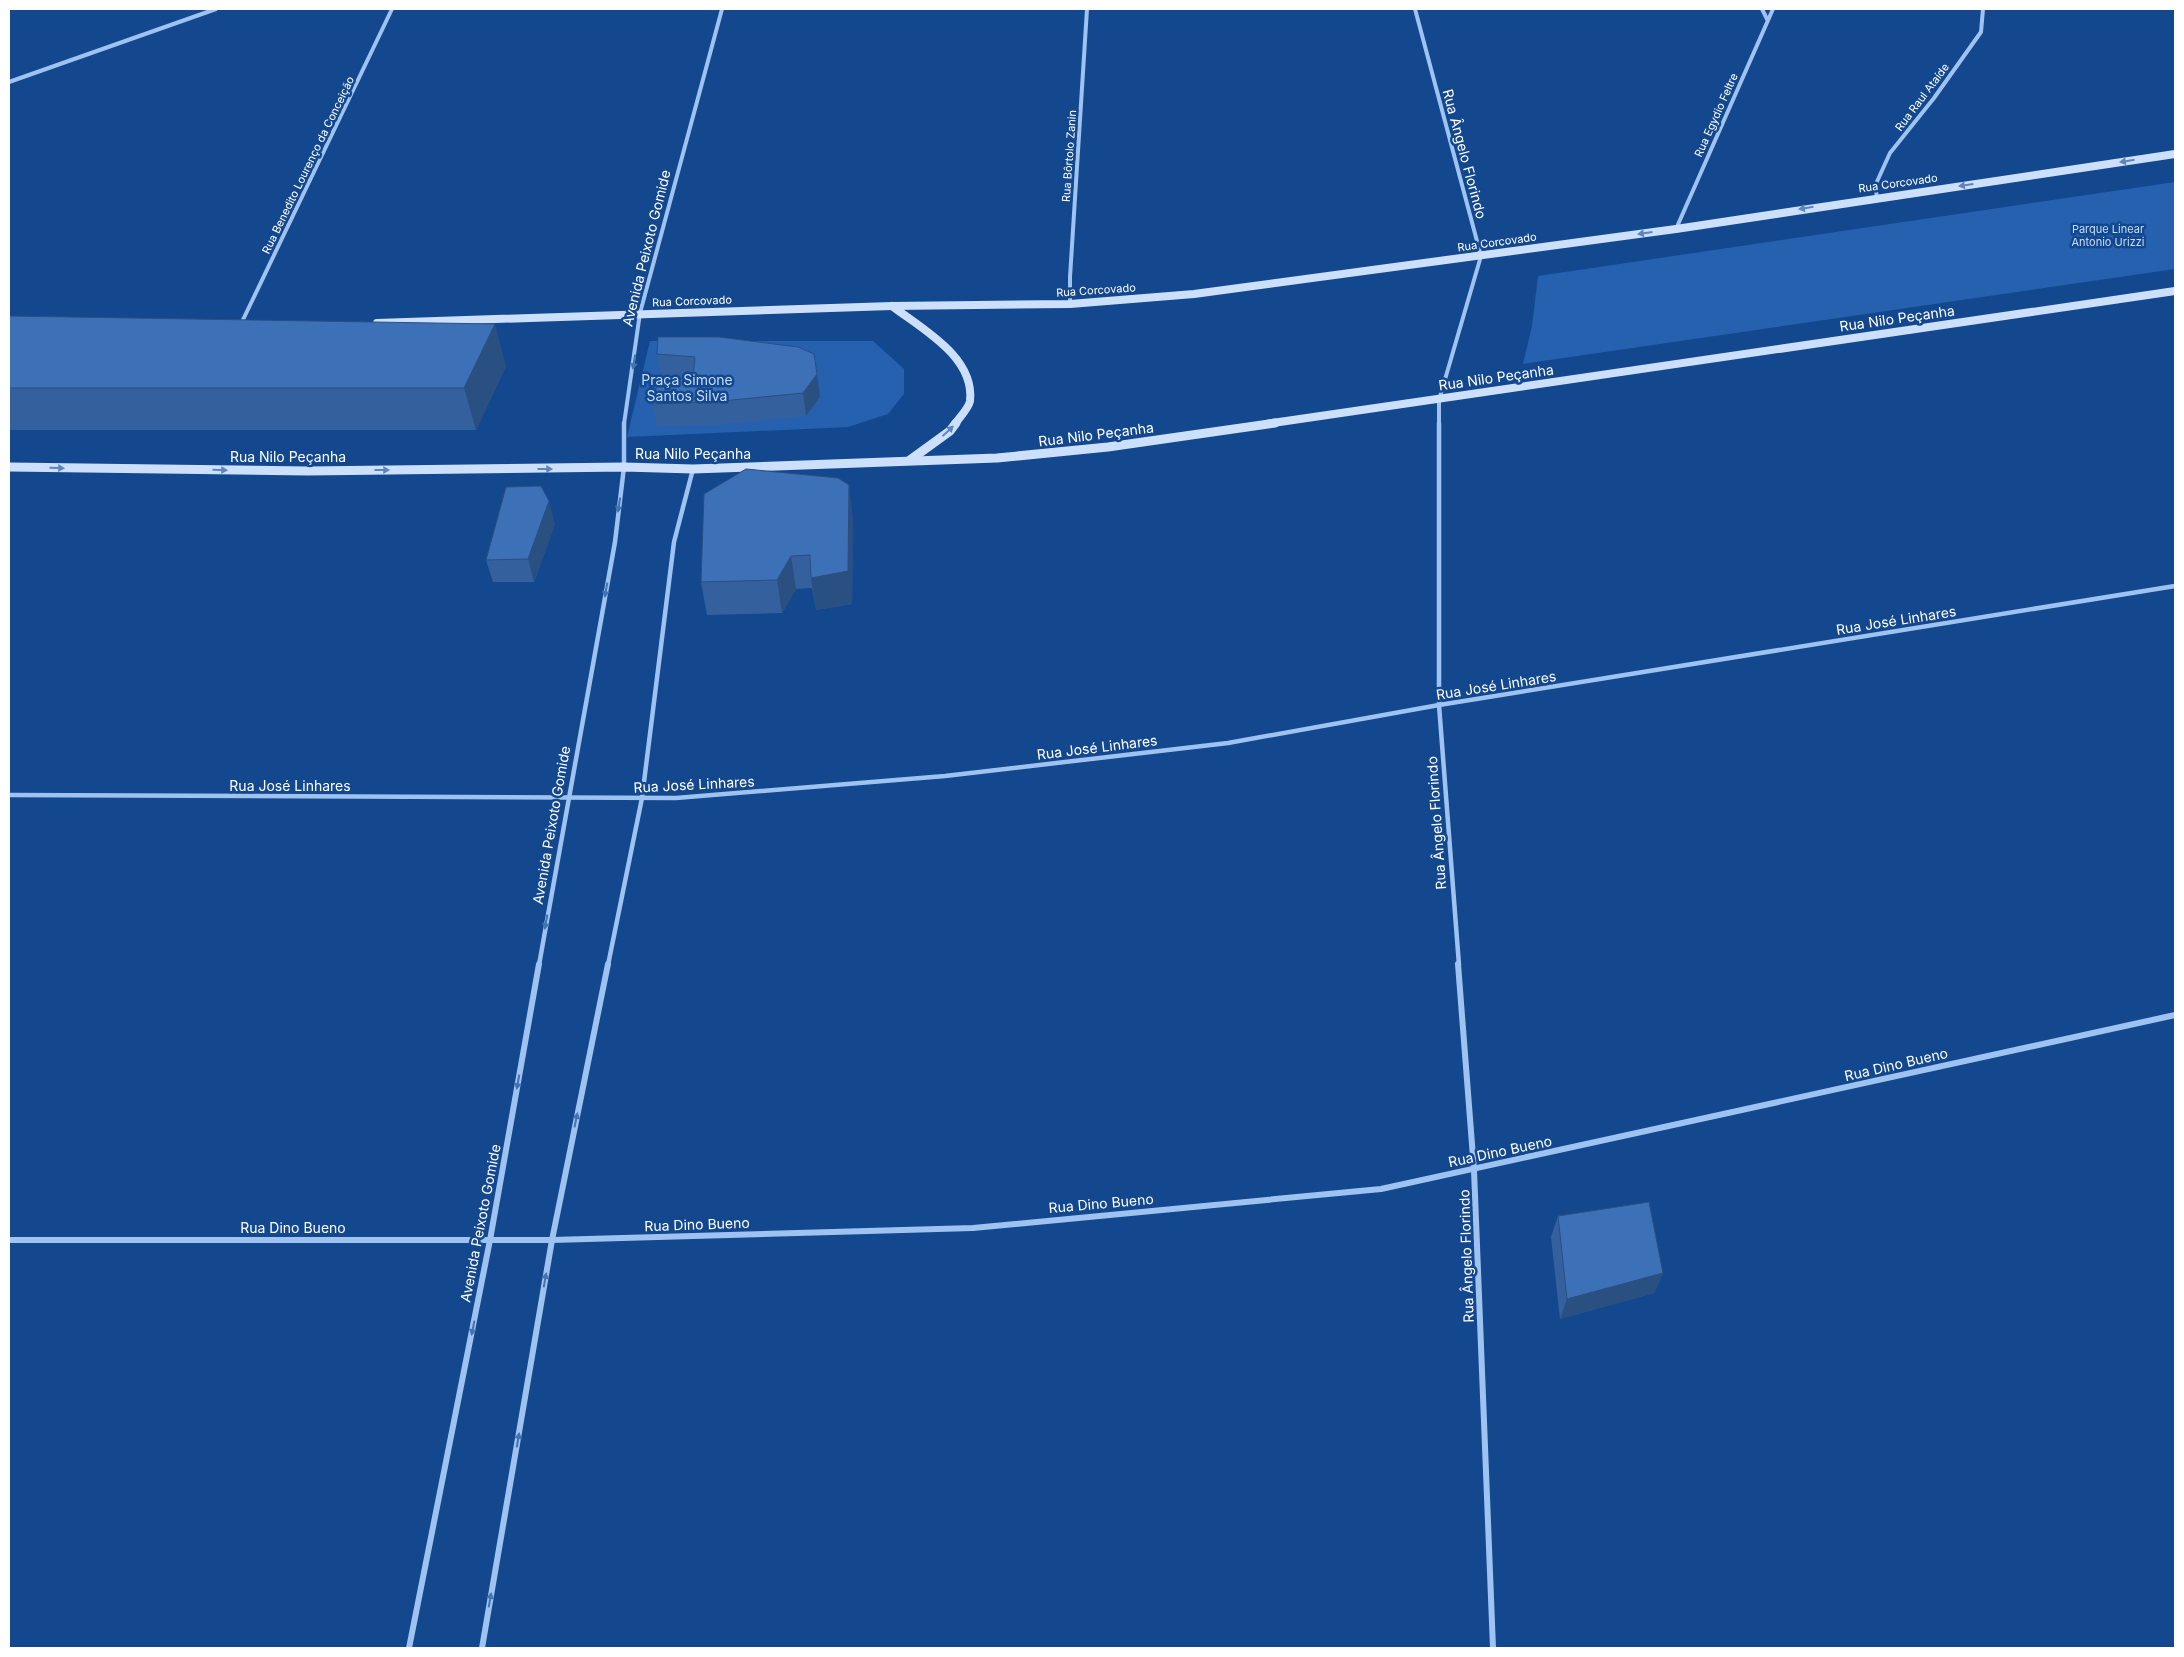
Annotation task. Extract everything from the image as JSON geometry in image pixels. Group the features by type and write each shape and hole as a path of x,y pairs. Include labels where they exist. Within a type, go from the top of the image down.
{"street":[{"path":"9,82 216,9"},
{"name":"Rua Benedito Lourenço da Conceição","path":"240,328 392,9"},
{"name":"Avenida Peixoto Gomide","path":"409,1648 490,1240 614,542 624,468 624,421 640,314 722,9"},
{"name":"Rua Bôrtolo Zanin","path":"1070,304 1070,277 1087,9"},
{"name":"Rua Ângelo Florindo","path":"1415,9 1481,256 1439,400 1439,705 1474,1170 1493,1648"},
{"path":"1762,9 1767,19"},
{"name":"Rua Egydio Feltre","path":"1676,229 1773,9"},
{"name":"Rua Raul Ataíde","path":"1877,197 1875,186 1890,153 1934,98 1981,32 1983,9"},
{"name":"Rua Corcovado","path":"366,323 892,306 1070,304 1194,294 1676,229 1877,197 2175,154"},
{"name":"Rua Nilo Peçanha","path":"9,467 308,471 693,469 997,458 1108,447 2175,291"},
{"path":"892,306 940,343 960,362 970,383 970,403 950,432 909,460"},
{"path":"230,328 249,328"},
{"path":"482,1648 552,1240 642,798 674,542 693,469"},
{"name":"Rua José Linhares","path":"9,794 568,799 676,798 945,776 1228,743 1439,705 2175,586"},
{"name":"Rua Dino Bueno","path":"9,1240 552,1240 973,1228 1380,1189 1474,1170 2175,1015"}],"green space":[{"name":"Parque Linear Antonio Urizzi","path":"2175,182 2175,269 1523,364 1532,326 1538,276"},
{"name":"Praça Simone Santos Silva","path":"650,341 873,341 904,369 904,394 888,414 848,427 627,437"}],"building":[{"path":"9,316 495,324 464,388 9,388"},
{"path":"658,337 719,337 798,347 814,354 817,374 803,393 712,402 653,404 658,379 693,379 695,357 657,354"},
{"path":"746,469 838,478 849,485 848,571 811,578 810,555 791,556 777,580 701,582 704,494"},
{"path":"541,486 549,501 528,559 486,560 506,487"},
{"path":"1649,1202 1663,1273 1567,1299 1558,1216"}]}
